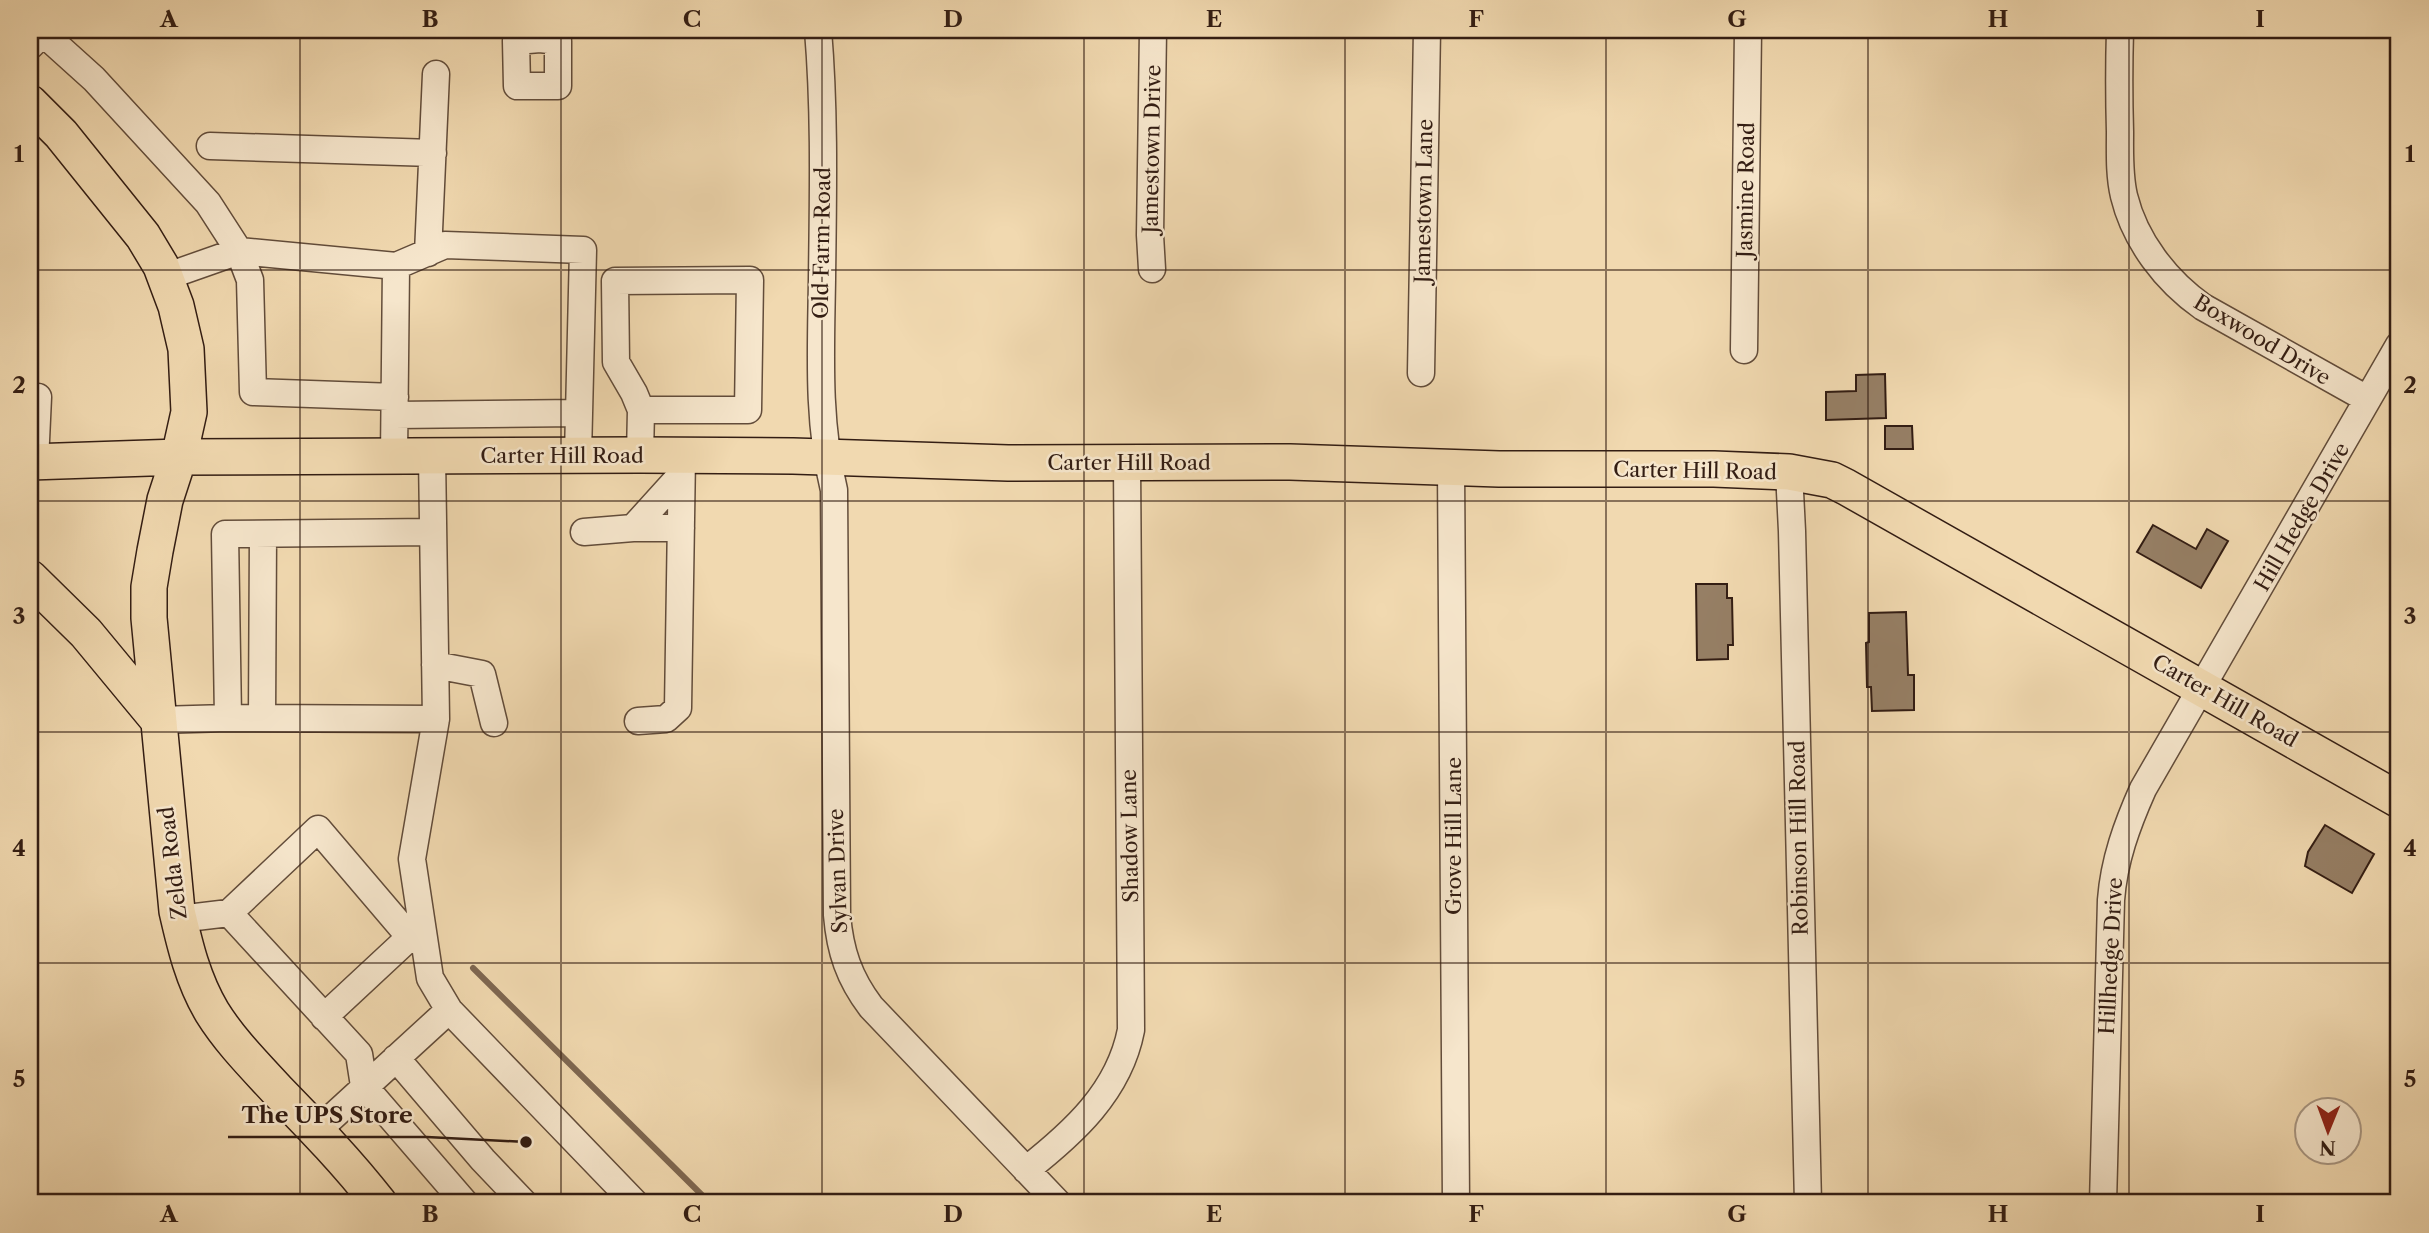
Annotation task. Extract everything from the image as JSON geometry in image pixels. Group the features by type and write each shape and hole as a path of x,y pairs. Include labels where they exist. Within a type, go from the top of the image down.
{"main road":[{"path":"30,103 61,134 82,164 119,205 143,236 165,277 176,306 186,349 189,412 179,457"},
{"name":"Carter Hill Road","path":"32,462 179,457 640,455 682,465 826,457 1008,463 1290,462 1451,468 1714,469 1789,472 1832,480 1846,486 2399,800"},
{"name":"Zelda Road","path":"179,457 165,500 149,587 149,618 179,919 192,971 212,1012 232,1040 356,1173 379,1203"},
{"path":"30,578 86,633 158,720"}],"street":[{"name":"Old Farm Road","path":"818,30 824,136 820,400 826,457"},
{"name":"Jamestown Drive","path":"1152,268 1150,235 1153,30"},
{"name":"Jamestown Lane","path":"1421,373 1427,30"},
{"name":"Jasmine Road","path":"1744,350 1748,30"},
{"name":"Boxwood Drive","path":"2120,30 2120,171 2124,196 2149,252 2168,276 2203,307 2367,399"},
{"path":"41,35 94,79 208,203 239,251 250,280 253,392 395,406 579,413"},
{"path":"428,253 436,74"},
{"path":"210,146 433,153"},
{"path":"165,277 239,251 397,266 445,246 583,250 578,456"},
{"path":"394,456 397,266"},
{"path":"640,455 641,410 616,362 615,281 750,280 748,410 641,410"},
{"name":"Hill Hedge Drive","path":"2203,688 2399,345"},
{"path":"32,462 38,397"},
{"path":"432,456 436,719 412,859 417,936 429,978 449,1010 635,1203"},
{"name":"Sylvan Drive","path":"826,457 834,490 837,915 843,957 853,981 871,1007 1058,1203"},
{"name":"Shadow Lane","path":"1026,1170 1091,1111 1107,1091 1123,1060 1131,1030 1127,463"},
{"path":"633,528 682,465"},
{"path":"638,721 666,719 678,708 682,465"},
{"name":"Grove Hill Lane","path":"1451,468 1456,1203"},
{"name":"Robinson Hill Road","path":"1789,472 1808,1203"},
{"path":"584,532 681,528"},
{"path":"228,718 226,534 433,532"},
{"path":"262,718 263,534"},
{"path":"435,665 482,674 494,723"},
{"name":"Hillhedge Drive","path":"2103,1203 2112,882 2127,826 2143,789 2203,688"},
{"path":"158,720 436,719"},
{"path":"179,919 229,913 318,829 417,936"},
{"path":"229,913 359,1054 364,1086 465,1203"},
{"path":"324,1017 417,936"},
{"path":"317,1131 449,1010"},
{"path":"396,1058 483,1160 524,1203"}],"building":[{"path":"1885,374 1886,418 1826,420 1826,392 1856,391 1856,375"},
{"path":"1885,426 1912,426 1913,449 1885,449"},
{"path":"2153,525 2196,549 2207,529 2228,541 2201,588 2137,552"},
{"path":"1696,584 1727,584 1727,598 1732,598 1733,645 1728,645 1728,659 1697,660"},
{"path":"1906,612 1908,675 1914,675 1914,710 1872,711 1871,687 1867,687 1866,643 1869,642 1869,613"},
{"path":"2325,825 2374,854 2352,893 2305,866 2308,852"}],"waterway":[{"path":"473,968 710,1203"}],"place":[{"name":"The UPS Store","path":"526,1142"}]}
